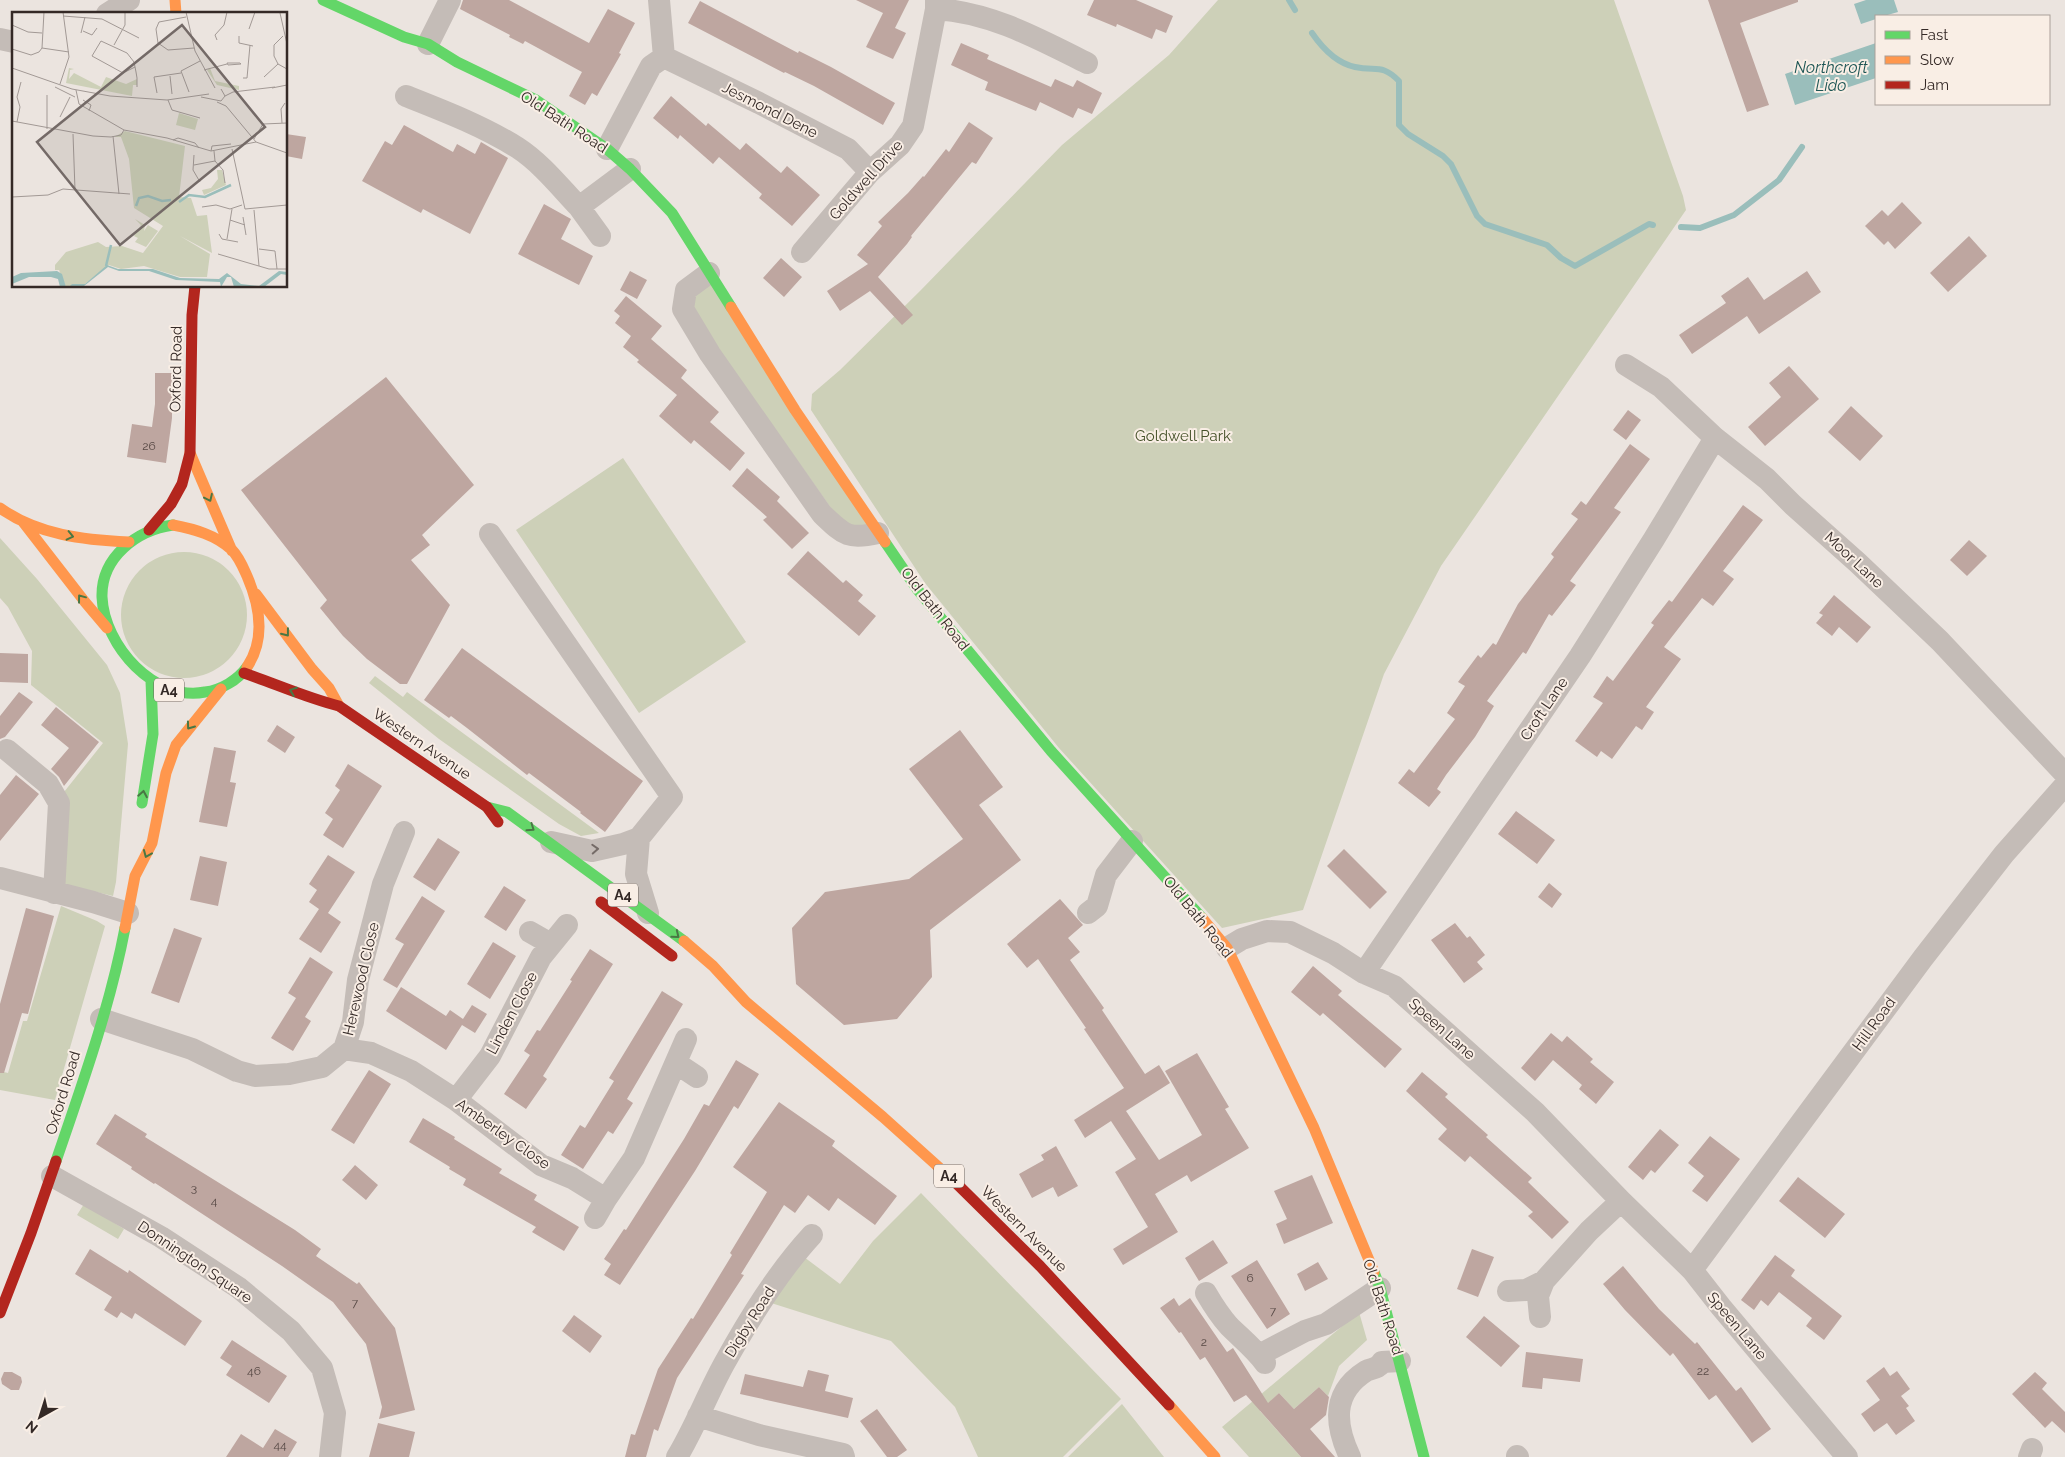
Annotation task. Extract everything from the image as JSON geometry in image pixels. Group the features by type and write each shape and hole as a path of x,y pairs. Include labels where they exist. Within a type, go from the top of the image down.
{"main road":[{"name":"Old Bath Road","path":"323,0 404,37 428,44 457,62 536,100 607,149 630,169 672,213 795,410 917,590 1052,751 1178,890 1227,948 1314,1128 1380,1288 1424,1457"},
{"name":"Oxford Road","path":"149,530 171,504 182,484 190,453 192,315 195,288"},
{"name":"Oxford Road","path":"190,453 232,551"},
{"name":"A4","path":"0,508 23,522 87,539 129,542"},
{"name":"A4","path":"23,522 53,558 91,611 113,634 130,660 151,681 169,690 199,695 221,689 244,673 256,652 259,636 260,622 256,594 241,563 232,551 214,537 193,529 173,525 149,530 121,549 109,567 103,587 103,606 113,634"},
{"name":"Western Avenue","path":"256,594 312,669 329,688 339,706"},
{"name":"Western Avenue","path":"244,673 294,690 315,700 339,706 487,808 503,829"},
{"path":"140,815 153,734 151,681"},
{"name":"Oxford Road","path":"135,876 146,859 152,843 166,773 176,746 221,689"},
{"name":"Western Avenue","path":"487,808 507,812 648,913 710,962 746,1002 880,1114 964,1190 1116,1344 1215,1457"},
{"name":"Oxford Road","path":"0,1313 52,1176 101,1019 128,913 135,876 132,860 134,851"},
{"name":"A4","path":"594,897 684,965"},
{"name":"Western Avenue","path":"717,987 746,1002"}],"street":[{"path":"110,12 129,0"},
{"path":"428,44 450,0"},
{"path":"607,149 651,66 664,57 660,0"},
{"name":"Goldwell Drive","path":"802,252 826,240 870,172 900,145 913,126 936,4 1038,28 1086,63"},
{"name":"Jesmond Dene","path":"664,57 759,103 848,150 870,172"},
{"path":"406,96 458,117 519,149 550,177 579,208 600,236"},
{"path":"579,208 630,169"},
{"path":"709,273 686,290 683,309 710,354 822,514 835,527 850,536 861,537 878,532"},
{"name":"Moor Lane","path":"1626,365 1661,387 1715,438 1767,479 1858,563 1933,635 2065,774"},
{"name":"Croft Lane","path":"1364,973 1580,656 1715,438"},
{"path":"490,534 672,797 639,838 612,848 592,851 550,842"},
{"path":"6,750 48,784 59,804 54,893"},
{"name":"Hill Road","path":"1692,1270 1923,958 2004,854 2065,785"},
{"name":"Herewood Close","path":"101,1019 192,1048 237,1071 255,1076 289,1074 322,1067 344,1049 353,1022 358,980 383,884 404,832"},
{"path":"639,838 636,874 648,913"},
{"path":"1088,913 1097,906 1106,874 1132,841"},
{"path":"0,878 94,902 128,913"},
{"name":"Linden Close","path":"456,1100 490,1056 541,958 566,925"},
{"name":"Speen Lane","path":"1227,948 1242,939 1267,931 1290,932 1334,954 1364,973 1394,986 1535,1112 1621,1201 1692,1270 1847,1457"},
{"path":"530,932 551,944"},
{"path":"595,1218 634,1158 686,1039"},
{"name":"Amberley Close","path":"344,1049 371,1053 411,1071 456,1100 541,1165 572,1178 606,1199"},
{"path":"676,1064 697,1076"},
{"name":"Donnington Square","path":"52,1176 161,1237 239,1288 291,1332 322,1368 335,1413 330,1457"},
{"path":"1540,1317 1538,1296 1544,1281 1589,1231 1621,1201"},
{"name":"Digby Road","path":"677,1457 723,1365 789,1261 812,1235"},
{"path":"1508,1291 1526,1290 1544,1281"},
{"path":"1206,1294 1217,1312 1229,1326 1262,1359 1305,1331 1326,1324 1380,1288"},
{"path":"1350,1457 1341,1437 1338,1414 1341,1399 1355,1381 1366,1371 1380,1366 1382,1362 1400,1361"},
{"path":"698,1416 759,1435 843,1454 844,1457"}],"green space":[{"name":"Goldwell Park","path":"1218,0 1614,0 1683,196 1686,210 1441,566 1384,674 1303,910 1222,928 1059,748 925,583 811,410 812,394 840,370 921,290 1062,145 1169,55"},
{"path":"708,274 877,532 850,535 684,300"},
{"path":"623,458 746,642 639,713 516,530"},
{"path":"0,538 37,579 107,665 120,693 128,744 116,882 113,896 96,892 58,891 64,792 103,743 31,685 32,651 8,607 0,598"},
{"path":"184,552 208,557 228,571 242,591 247,615 242,639 228,659 208,673 184,678 160,673 140,659 126,639 121,615 126,591 140,571 160,557"},
{"path":"375,676 403,697 407,692 599,833 581,836 559,824 439,739 369,683"},
{"path":"61,906 105,926 55,1100 0,1090 0,1071 8,1073 23,1021 27,1021"},
{"path":"921,1193 1121,1399 1063,1457 978,1457 955,1407 891,1341 768,1302 800,1254 840,1284 873,1241"},
{"path":"84,1204 124,1229 118,1239 77,1215"},
{"path":"1359,1312 1367,1340 1339,1366 1328,1396 1319,1387 1294,1409 1279,1393 1260,1411 1301,1457 1249,1457 1222,1427"},
{"path":"1122,1404 1164,1457 1068,1457"}],"water":[{"path":"1866,0 1894,0 1898,12 1888,15 1875,15 1875,19 1861,24 1854,4"},
{"name":"Northcroft Lido","path":"1875,43 1875,78 1795,105 1785,74"}],"building":[{"path":"463,0 509,0 589,43 608,9 635,23 619,53 621,54 597,96 592,93 585,105 569,96 582,72 525,41 523,44 509,37 510,35 460,9"},
{"path":"856,0 909,0 895,28 906,33 893,59 866,47 883,13"},
{"path":"1094,0 1136,0 1173,16 1166,33 1156,29 1152,39 1117,24 1116,27 1087,15"},
{"path":"1708,0 1798,0 1798,2 1740,23 1769,105 1747,112"},
{"path":"700,1 798,53 799,51 831,67 895,103 883,125 814,86 784,73 688,23"},
{"path":"961,43 989,55 987,59 1051,87 1055,79 1073,87 1077,80 1102,93 1092,114 1078,108 1073,118 1040,102 1036,111 985,90 988,82 951,65"},
{"path":"671,96 706,126 708,123 740,150 746,143 781,173 787,166 820,195 792,226 759,198 762,194 719,157 713,164 680,135 678,139 653,118"},
{"path":"969,122 993,138 976,164 972,162 911,236 907,244 878,277 913,315 902,325 870,291 840,311 827,291 868,264 857,255 882,226 878,222 924,177 946,149 949,152"},
{"path":"404,125 453,152 457,144 475,154 481,142 508,158 470,234 423,209 421,213 362,181 385,141 392,145"},
{"path":"288,134 306,137 302,159 288,156"},
{"path":"1902,202 1922,223 1895,249 1888,241 1884,245 1865,226 1882,210 1888,216"},
{"path":"544,204 571,219 561,239 593,256 579,285 518,254"},
{"path":"1969,236 1987,256 1948,292 1930,273"},
{"path":"781,258 802,277 784,297 763,278"},
{"path":"630,271 647,280 637,299 620,290"},
{"path":"1807,271 1821,292 1759,334 1747,316 1692,354 1679,335 1726,303 1721,296 1748,277 1764,300"},
{"path":"626,296 662,326 651,339 687,370 681,378 719,412 710,422 745,453 730,471 694,440 691,444 659,416 677,395 637,362 639,360 623,347 631,336 615,323 620,316 614,311"},
{"path":"1789,366 1819,399 1765,446 1748,427 1781,397 1769,383"},
{"path":"155,373 172,373 172,418 166,463 127,457 132,424 152,427 155,404"},
{"path":"386,377 474,485 422,535 430,545 411,560 450,605 407,684 400,684 367,659 343,636 320,608 327,600 241,490"},
{"path":"1851,406 1883,436 1860,461 1828,432"},
{"path":"1628,410 1641,420 1626,440 1613,430"},
{"path":"1630,444 1650,459 1614,508 1621,512 1570,581 1576,585 1552,616 1549,614 1526,654 1523,652 1487,701 1494,706 1475,737 1446,775 1437,789 1441,792 1429,807 1398,783 1409,769 1414,773 1455,719 1447,713 1465,686 1458,682 1478,655 1481,658 1493,643 1496,645 1518,604 1554,557 1551,554 1578,519 1571,514 1581,501 1586,505"},
{"path":"747,468 780,497 777,501 809,533 792,549 763,520 767,517 732,486"},
{"path":"1743,505 1763,520 1723,571 1734,579 1713,606 1702,598 1664,647 1681,659 1646,707 1654,712 1642,730 1636,726 1612,759 1601,751 1597,757 1575,741 1603,703 1593,697 1607,676 1613,681 1654,625 1651,623 1669,600 1672,602"},
{"path":"1969,540 1987,556 1967,576 1950,560"},
{"path":"808,551 843,583 846,580 863,595 858,601 876,616 859,636 787,574"},
{"path":"1834,595 1871,627 1857,643 1839,627 1832,636 1816,623 1823,615 1819,613"},
{"path":"462,648 643,781 605,832 581,812 529,773 527,775 451,716 449,718 424,700"},
{"path":"0,653 28,654 28,683 0,682"},
{"path":"19,692 33,702 5,737 0,739 0,716"},
{"path":"56,707 99,742 64,786 51,769 69,748 41,725"},
{"path":"277,725 295,737 285,753 267,741"},
{"path":"960,730 1003,787 979,805 1021,860 930,930 932,977 897,1019 844,1025 796,984 792,928 825,892 909,879 963,839 909,769"},
{"path":"214,747 236,751 230,782 236,783 227,827 199,822"},
{"path":"348,764 382,786 343,848 323,835 333,819 325,813 340,790 335,786"},
{"path":"16,775 39,794 0,841 0,795"},
{"path":"1516,811 1555,840 1537,864 1498,834"},
{"path":"438,838 460,852 435,891 413,877"},
{"path":"1344,849 1387,892 1370,909 1327,866"},
{"path":"328,855 355,872 328,913 341,922 321,953 299,939 319,909 309,902 317,890 309,884"},
{"path":"200,856 227,862 218,906 190,900"},
{"path":"1549,883 1562,894 1552,908 1538,897"},
{"path":"504,886 526,900 506,931 484,917"},
{"path":"422,896 445,911 397,988 383,980 404,944 395,939"},
{"path":"1060,899 1083,925 1068,938 1080,952 1070,960 1104,1008 1102,1010 1145,1074 1159,1065 1170,1083 1126,1111 1159,1160 1202,1135 1165,1071 1197,1053 1229,1107 1225,1109 1249,1148 1191,1182 1187,1175 1155,1194 1178,1232 1123,1265 1113,1249 1148,1227 1115,1172 1136,1159 1111,1121 1085,1138 1074,1120 1124,1088 1084,1029 1086,1028 1038,959 1027,968 1007,944"},
{"path":"26,908 54,916 28,1014 22,1013 4,1073 0,1073 0,1004"},
{"path":"1455,923 1467,938 1470,936 1485,955 1477,962 1483,969 1464,983 1431,940"},
{"path":"174,928 202,938 179,1003 151,993"},
{"path":"493,942 516,956 490,999 467,984"},
{"path":"590,949 613,964 543,1076 547,1079 526,1109 504,1094 530,1055 524,1051 537,1030 540,1031"},
{"path":"310,957 333,972 305,1017 311,1021 293,1051 271,1038 296,998 288,993"},
{"path":"1313,966 1342,991 1338,995 1402,1049 1385,1068 1323,1013 1320,1016 1291,992"},
{"path":"401,987 446,1016 450,1010 463,1019 472,1005 487,1014 475,1033 462,1025 446,1050 386,1011"},
{"path":"662,991 683,1004 627,1099 633,1103 613,1134 608,1131 583,1169 561,1155 580,1125 585,1128 614,1081 609,1078"},
{"path":"1551,1033 1562,1042 1567,1036 1593,1059 1590,1062 1614,1082 1596,1104 1579,1089 1582,1085 1553,1060 1535,1081 1521,1068"},
{"path":"736,1060 759,1074 738,1109 734,1106 695,1171 620,1285 604,1275 611,1264 604,1259 624,1229 626,1230 704,1104 709,1106"},
{"path":"369,1070 391,1084 354,1144 331,1130"},
{"path":"1422,1072 1448,1094 1445,1097 1488,1135 1486,1137 1532,1178 1528,1182 1569,1222 1552,1239 1528,1216 1533,1212 1470,1156 1465,1162 1438,1139 1447,1129 1406,1091"},
{"path":"779,1102 835,1141 832,1146 897,1196 875,1225 838,1198 829,1211 808,1195 795,1213 784,1205 741,1274 744,1275 677,1378 658,1431 654,1429 646,1457 625,1457 631,1434 635,1435 658,1369 691,1318 693,1319 767,1192 733,1167"},
{"path":"115,1114 147,1134 145,1137 295,1230 321,1249 316,1256 357,1284 359,1282 395,1328 415,1410 379,1419 382,1407 366,1344 333,1302 282,1266 131,1169 132,1167 96,1144"},
{"path":"423,1118 502,1169 499,1173 537,1195 534,1200 579,1227 564,1251 532,1232 536,1227 463,1185 466,1179 409,1142"},
{"path":"1660,1129 1679,1145 1655,1173 1651,1170 1643,1180 1628,1167"},
{"path":"1710,1136 1740,1159 1707,1202 1692,1191 1704,1176 1688,1163"},
{"path":"1056,1146 1078,1186 1058,1197 1053,1187 1032,1198 1019,1174 1044,1160 1041,1155"},
{"path":"355,1165 378,1185 366,1200 342,1180"},
{"path":"1312,1175 1333,1223 1284,1244 1276,1224 1287,1219 1274,1191"},
{"path":"1798,1177 1845,1214 1825,1238 1779,1201"},
{"path":"1213,1240 1228,1263 1199,1281 1185,1258"},
{"path":"90,1249 128,1273 129,1270 202,1321 185,1346 135,1313 132,1319 121,1312 117,1318 104,1310 112,1297 75,1274"},
{"path":"1472,1249 1494,1257 1478,1297 1457,1289"},
{"path":"1775,1255 1795,1270 1791,1276 1842,1316 1824,1340 1806,1326 1812,1318 1779,1292 1768,1306 1761,1300 1754,1310 1741,1300"},
{"path":"1257,1260 1290,1314 1267,1329 1231,1276"},
{"path":"1318,1262 1328,1279 1305,1291 1297,1274"},
{"path":"1623,1266 1659,1309 1695,1344 1697,1342 1736,1391 1741,1387 1771,1429 1752,1443 1716,1395 1709,1400 1673,1353 1670,1356 1625,1310 1603,1284"},
{"path":"1174,1298 1179,1306 1190,1298 1227,1352 1233,1348 1268,1403 1279,1393 1294,1409 1319,1387 1329,1397 1326,1415 1310,1429 1335,1457 1301,1457 1246,1395 1234,1402 1205,1357 1200,1360 1181,1332 1179,1333 1160,1308"},
{"path":"574,1315 602,1336 590,1353 562,1331"},
{"path":"1484,1316 1520,1346 1501,1367 1466,1337"},
{"path":"232,1340 287,1376 269,1403 226,1375 232,1366 220,1358"},
{"path":"1526,1352 1583,1359 1580,1382 1543,1378 1542,1389 1522,1387"},
{"path":"1884,1367 1890,1376 1897,1371 1910,1389 1901,1396 1909,1406 1906,1408 1915,1421 1896,1435 1887,1423 1874,1432 1861,1414 1880,1400 1866,1381"},
{"path":"808,1370 829,1375 825,1391 853,1398 848,1418 740,1394 745,1374 803,1387"},
{"path":"4,1372 12,1372 21,1377 22,1382 19,1390 11,1390 2,1384 1,1379"},
{"path":"2035,1372 2047,1383 2042,1389 2065,1412 2065,1433 2052,1421 2045,1428 2012,1394"},
{"path":"877,1409 907,1450 897,1457 887,1457 860,1421"},
{"path":"378,1423 415,1432 409,1457 369,1457"},
{"path":"275,1429 297,1442 288,1457 226,1457 241,1434 263,1448"}],"waterway":[{"path":"1289,0 1295,10"},
{"path":"1312,33 1325,50 1336,59 1355,67 1383,70 1393,75 1399,81 1399,125 1408,134 1443,156 1451,164 1477,216 1485,224 1547,245 1561,258 1575,266 1649,224 1653,225"},
{"path":"1681,227 1700,228 1734,215 1779,180 1802,147"}],"traffic: fast":[{"path":"323,0 404,37 428,44 457,62 536,100 607,149 630,169 672,213 731,307"},
{"path":"173,525 160,528 134,539 115,558 108,570 103,583 102,597 105,616 112,634 122,651 136,667 151,679 168,688 186,693 205,692 223,687 239,676 247,667"},
{"path":"885,542 917,589 1051,751 1202,918"},
{"path":"142,803 153,734 151,681"},
{"path":"487,807 507,812 684,941"},
{"path":"56,1161 112,987 125,928"},
{"path":"1374,1272 1380,1288 1424,1457"}],"traffic: slow":[{"path":"175,0 176,12"},
{"path":"731,307 795,410 885,542"},
{"path":"190,453 232,551"},
{"path":"0,508 15,517 46,530 95,540 129,542"},
{"path":"23,522 107,628"},
{"path":"173,525 197,531 219,540 232,550 241,562 252,587 259,622 257,645 247,667"},
{"path":"256,594 312,669 329,688 339,706"},
{"path":"125,928 135,876 152,843 166,773 176,745 221,689"},
{"path":"1202,918 1227,948 1314,1128 1374,1272"},
{"path":"684,941 713,966 746,1002 883,1117 953,1180"},
{"path":"1169,1405 1215,1457"}],"traffic: jam":[{"path":"149,530 171,504 182,484 190,453 192,315 195,288"},
{"path":"244,673 339,706 487,807 498,822"},
{"path":"601,902 672,956"},
{"path":"0,1313 56,1161"},
{"path":"953,1180 1040,1266 1169,1405"}]}
